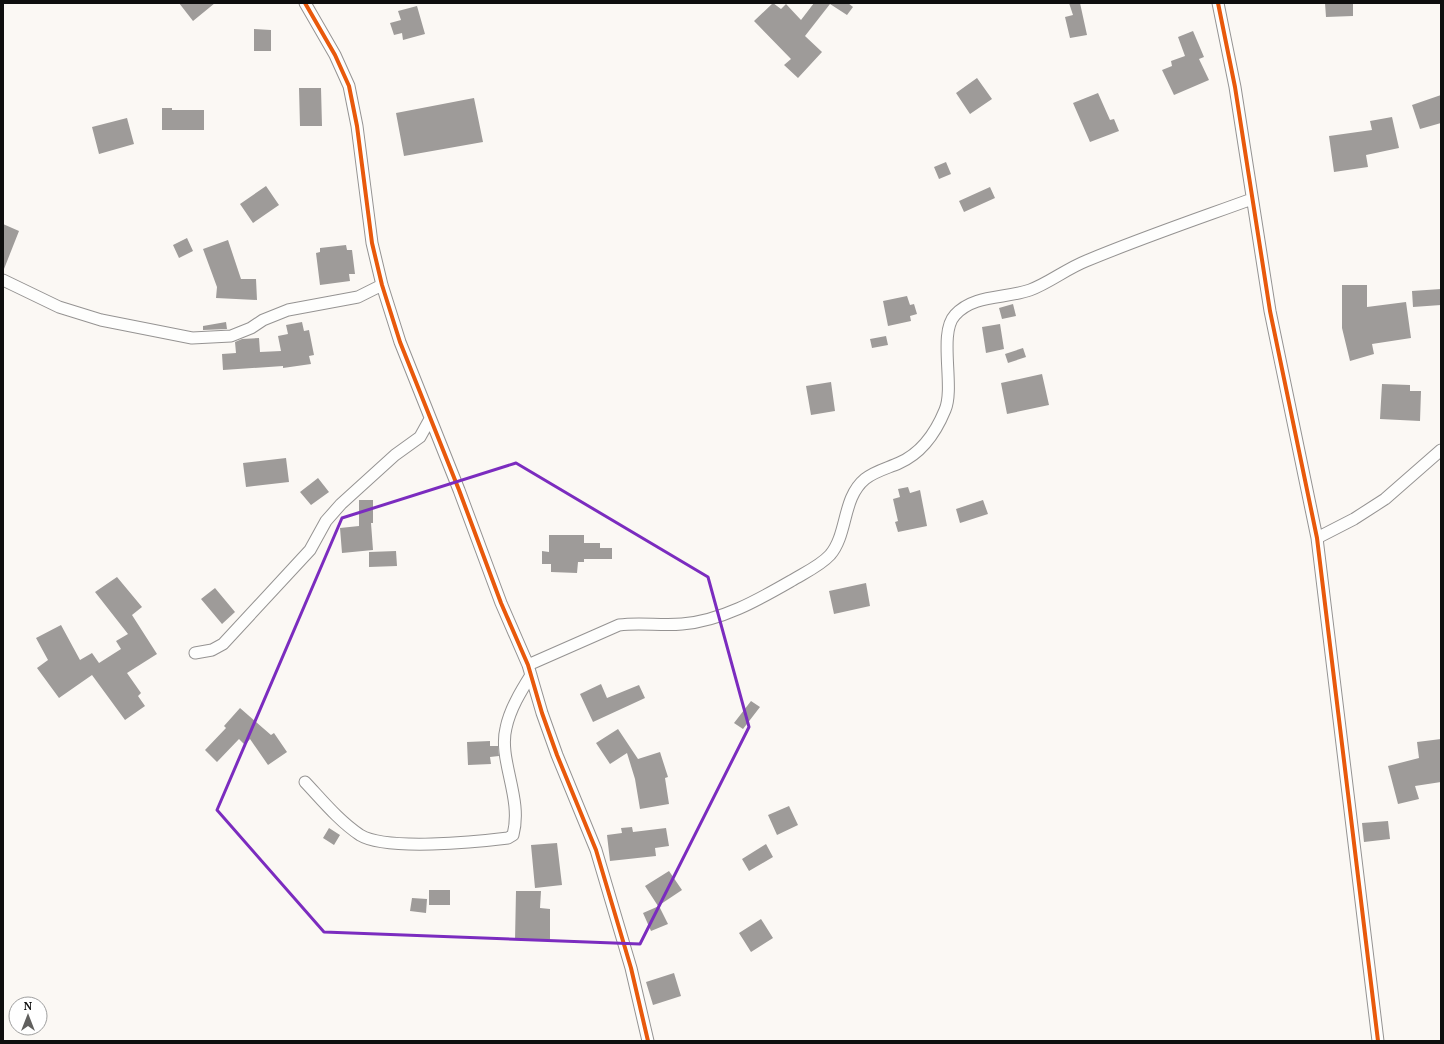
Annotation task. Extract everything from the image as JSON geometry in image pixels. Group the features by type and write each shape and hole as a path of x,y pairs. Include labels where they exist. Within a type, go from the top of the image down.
{"street":[{"path":"306,3 335,55 349,86 357,126 372,243 382,285 400,342 501,603 529,670 557,755 596,850 631,968 648,1041"},
{"path":"1218,3 1235,87 1270,311 1317,538 1378,1041"},
{"path":"305,782 342,821 361,835 375,841 396,844 508,838 513,835 516,807 508,764 505,728 529,670 619,625 634,623 657,625 683,624 716,617 763,597 810,570 829,556 837,544 845,516 854,494 864,480 882,470 912,457 922,449 940,422 947,408 947,355 949,333 953,317 965,306 986,299 1030,290 1083,262 1252,199"},
{"path":"3,280 59,307 101,320 192,338 231,336 251,328 263,320 288,310 358,297 382,285"},
{"path":"195,653 212,650 223,644 310,550 326,521 341,504 395,455 420,437 430,419"},
{"path":"420,437 438,438"},
{"path":"1317,538 1354,519 1385,498 1441,450"}],"highlighted area":[{"path":"516,463 708,577 749,727 640,944 324,932 217,810 342,518"}],"building":[{"path":"179,3 215,3 193,21"},
{"path":"773,3 781,9 786,4 801,20 814,3 848,3 853,7 847,15 830,4 805,36 822,52 798,78 784,65 791,59 754,21"},
{"path":"1069,3 1080,3 1087,35 1070,38 1065,17 1073,15"},
{"path":"1325,3 1353,3 1353,16 1326,17"},
{"path":"417,6 425,34 403,40 402,33 394,35 390,23 401,20 398,11"},
{"path":"254,29 271,30 271,51 254,51"},
{"path":"1193,31 1204,57 1199,59 1209,80 1174,95 1162,70 1172,66 1171,61 1185,56 1178,37"},
{"path":"977,78 992,99 970,114 956,93"},
{"path":"299,88 321,88 322,126 300,126"},
{"path":"1098,93 1110,120 1114,119 1119,131 1090,142 1073,103"},
{"path":"1441,95 1441,123 1420,129 1412,105"},
{"path":"474,98 483,142 404,156 396,113"},
{"path":"162,108 172,108 172,110 204,110 204,130 162,130"},
{"path":"1392,117 1399,148 1366,155 1368,167 1334,172 1329,136 1372,130 1370,121"},
{"path":"127,118 134,144 99,154 92,127"},
{"path":"946,162 951,174 939,179 934,167"},
{"path":"266,186 279,205 253,223 240,204"},
{"path":"990,187 995,198 964,212 959,201"},
{"path":"3,224 19,231 4,269 3,269"},
{"path":"187,238 193,251 179,258 173,245"},
{"path":"228,240 241,279 256,279 257,300 216,298 217,287 203,249"},
{"path":"346,245 347,250 352,250 355,274 349,274 350,281 320,285 316,253 320,252 320,248"},
{"path":"1342,285 1367,285 1367,307 1406,302 1411,338 1372,344 1374,354 1350,361 1342,328"},
{"path":"1441,289 1441,305 1413,307 1412,291"},
{"path":"907,296 910,305 914,304 917,314 910,316 911,321 888,326 883,301"},
{"path":"1013,304 1016,316 1002,319 999,308"},
{"path":"226,322 227,329 203,330 203,326"},
{"path":"302,322 304,331 309,330 314,355 309,356 311,364 283,368 283,366 223,370 222,354 236,353 235,342 242,339 259,338 260,352 281,351 278,336 288,334 286,325"},
{"path":"1000,324 1004,349 986,353 982,327"},
{"path":"886,336 888,345 872,348 870,339"},
{"path":"1023,348 1026,357 1008,363 1005,354"},
{"path":"1042,374 1049,405 1007,414 1001,383"},
{"path":"831,382 835,411 811,415 806,386"},
{"path":"1382,384 1410,385 1410,391 1421,391 1420,421 1380,419"},
{"path":"286,458 289,482 246,487 243,463"},
{"path":"318,478 329,492 311,505 300,492"},
{"path":"908,487 910,493 920,490 927,526 898,532 895,522 898,521 893,499 900,497 898,489"},
{"path":"359,500 373,500 373,523 371,523 373,550 342,553 340,528 359,526"},
{"path":"983,500 988,514 960,523 956,509"},
{"path":"549,535 584,535 584,543 600,543 600,548 612,548 612,559 584,559 584,562 578,562 577,573 551,572 551,564 542,564 542,551 549,552"},
{"path":"396,551 397,566 369,567 369,552"},
{"path":"117,577 142,607 132,615 157,654 127,673 141,693 138,696 145,706 125,720 92,675 59,698 37,668 48,660 36,638 61,625 80,660 92,653 99,663 121,649 116,641 128,634 95,592"},
{"path":"866,583 870,606 834,614 829,591"},
{"path":"215,588 235,612 222,624 201,599"},
{"path":"601,684 607,698 639,685 645,698 593,722 580,694"},
{"path":"751,701 760,707 743,729 734,723"},
{"path":"240,708 271,735 274,733 287,752 268,765 250,739 245,745 239,739 217,762 205,750 226,728 224,726"},
{"path":"618,729 638,759 660,752 668,777 665,778 669,804 640,809 635,779 627,753 610,764 596,743"},
{"path":"1441,739 1441,782 1415,786 1419,799 1398,804 1388,766 1419,758 1417,742"},
{"path":"490,741 490,746 498,746 499,756 490,757 491,764 468,765 467,742"},
{"path":"789,806 798,825 777,835 768,815"},
{"path":"1388,821 1390,839 1364,842 1362,823"},
{"path":"632,827 633,832 666,828 669,846 655,848 656,856 610,861 607,835 622,833 621,828"},
{"path":"329,828 340,835 334,845 323,838"},
{"path":"557,843 562,885 535,888 531,845"},
{"path":"766,844 773,857 749,871 742,859"},
{"path":"669,871 682,890 658,906 645,886"},
{"path":"429,890 450,890 450,905 429,905"},
{"path":"516,891 541,891 540,908 550,909 550,941 515,940"},
{"path":"412,898 427,899 426,913 410,911"},
{"path":"659,906 668,924 651,931 643,913"},
{"path":"761,919 773,938 751,952 739,933"},
{"path":"674,973 681,996 653,1005 646,982"}],"cycle path":[{"path":"305,3 335,55 349,86 357,126 372,243 382,285 400,342 459,490 501,603 528,665 542,713 557,755 596,850 631,968 648,1041"},
{"path":"1218,3 1235,87 1270,311 1317,538 1378,1041"}]}
